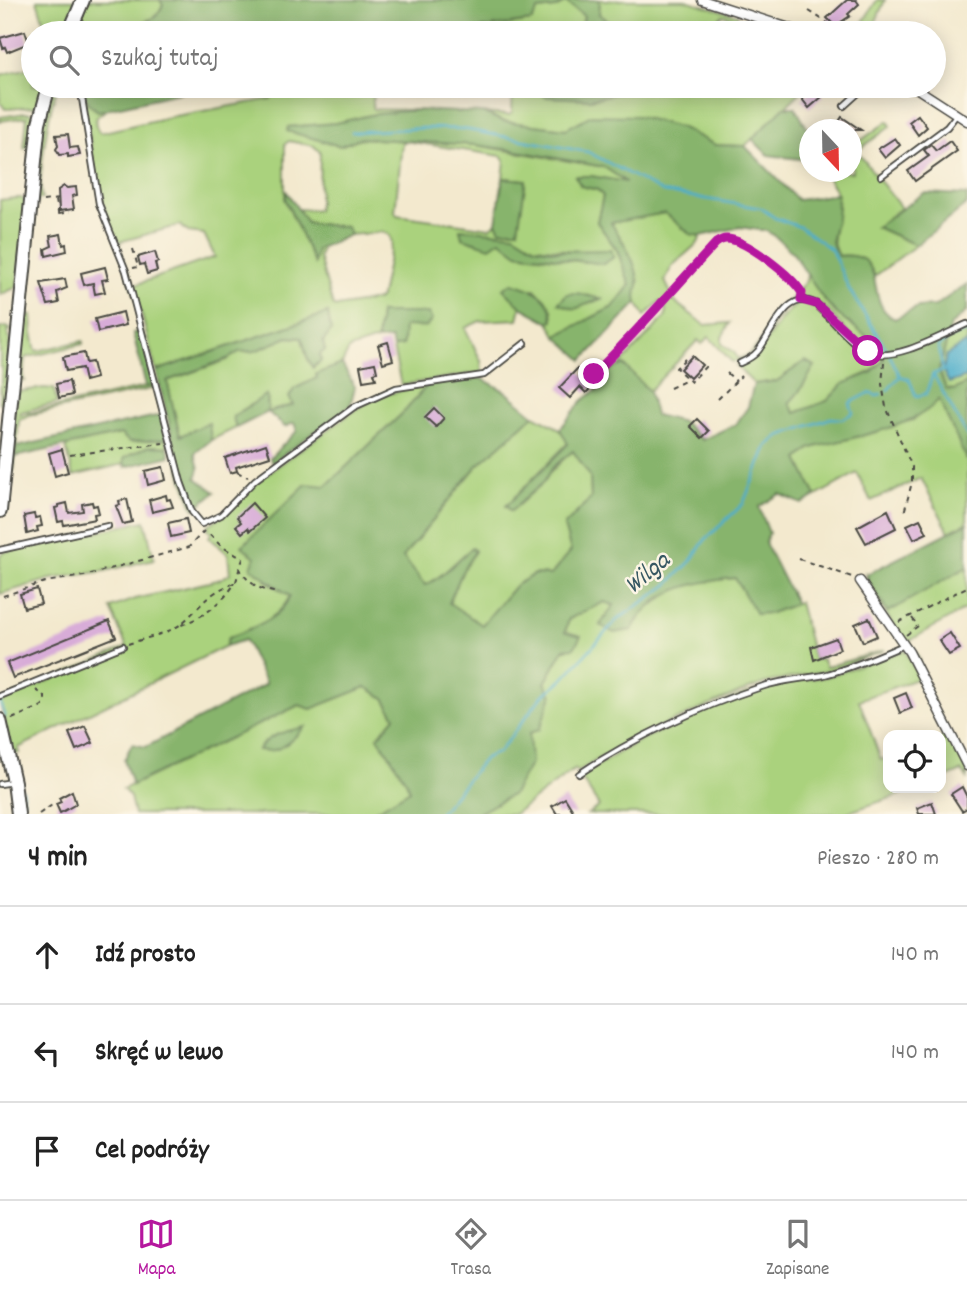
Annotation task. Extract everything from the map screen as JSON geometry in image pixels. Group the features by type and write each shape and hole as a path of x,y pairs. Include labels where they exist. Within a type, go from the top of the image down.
{"street":[{"path":"74,21 83,0"},
{"path":"702,0 768,21"},
{"path":"0,512 39,123 46,98"},
{"path":"932,98 963,116"},
{"path":"858,579 902,641 967,766"},
{"path":"0,721 14,782 18,814"}],"lane":[{"path":"82,98 99,204 125,268 186,499 202,524 221,515 256,480 354,407 396,388 484,375 525,343"},
{"path":"844,106 853,98"},
{"path":"881,176 963,116"},
{"path":"740,363 757,352 787,307 801,300 816,304 860,346 876,354 915,346 967,324"},
{"path":"0,550 108,526"},
{"path":"579,774 613,751 646,734 745,693 784,681 827,674 902,641"},
{"path":"0,696 123,646"},
{"path":"0,784 14,782"}],"path":[{"path":"809,11 825,21"},
{"path":"42,201 58,199 59,219"},
{"path":"58,214 69,212"},
{"path":"594,374 645,324 665,297 716,243 724,239 744,245 774,265 799,288 802,293 801,300"},
{"path":"129,270 138,267 133,250"},
{"path":"886,354 882,384 884,397 890,418 912,467 912,482 904,513"},
{"path":"685,359 676,368 691,382 708,365"},
{"path":"727,373 736,381"},
{"path":"718,399 741,376"},
{"path":"670,388 688,379"},
{"path":"70,455 171,443"},
{"path":"237,472 252,479"},
{"path":"3,596 45,582 84,576 189,547 205,530"},
{"path":"123,646 198,619 224,600 235,583 243,559 221,546 210,535"},
{"path":"799,559 858,579"},
{"path":"239,569 249,583 258,589 279,593"},
{"path":"179,626 202,601 223,587 235,583"},
{"path":"892,625 911,618 967,587"},
{"path":"902,641 918,626 911,618"},
{"path":"0,721 36,709 45,702 45,696 41,692 26,686"},
{"path":"39,814 55,803"}],"green space":[{"path":"37,0 76,0 68,21 43,21"},
{"path":"87,0 160,0 163,5 159,14 146,21 79,21"},
{"path":"160,0 600,0 599,14 608,21 583,21 584,16 566,2 555,8 538,10 532,21 146,21 154,17 163,5"},
{"path":"600,0 685,0 738,15 738,20 723,15 717,21 609,21 599,14"},
{"path":"877,0 885,0 876,21 864,21"},
{"path":"566,2 584,16 583,21 531,21 538,10 555,8"},
{"path":"21,70 21,98 40,98 37,107 5,109 0,102 0,75"},
{"path":"50,98 54,98 45,143 41,176 42,199 38,199 36,204 43,122"},
{"path":"84,98 98,111 112,107 97,117 95,124 100,133 271,98 373,98 373,109 418,110 375,114 336,123 288,127 340,146 360,138 475,145 604,167 628,183 591,176 581,186 598,190 603,196 597,222 617,250 630,285 613,307 556,336 549,322 553,320 552,309 535,289 504,289 521,307 518,319 480,321 465,328 481,361 482,372 401,385 393,348 403,345 380,313 377,340 349,349 342,364 316,374 318,378 294,389 293,405 268,412 267,395 233,416 236,428 211,440 209,424 180,437 167,381 227,360 239,352 255,351 288,337 302,338 313,368 321,361 328,313 156,371 142,316 122,257 135,285 215,257 204,234 188,232 180,225 119,242 121,250 119,249 99,189","holes":["289,141 314,146 320,152 317,210 298,209 307,223 346,227 350,235 385,232 390,236 392,243 381,296 377,300 333,306 319,257 322,246 316,249 314,262 285,200 285,144","406,141 501,156 505,160 503,178 525,180 500,230 496,223 490,228 397,215 395,212 402,143","514,234 535,247 575,251 584,262 517,253 500,240"]},
{"path":"86,98 156,98 98,111"},
{"path":"513,98 795,98 745,146 715,145 682,128 591,116 566,129 502,121 484,113 512,113"},
{"path":"784,107 795,107 802,119 799,119 799,159 768,155 752,139"},
{"path":"418,110 484,113 502,121 566,129 591,115 638,116 682,128 715,145 745,146 798,200 837,194 837,218 832,237 835,250 838,256 855,256 865,261 871,269 879,302 895,319 918,307 935,306 967,284 967,311 951,325 939,370 946,389 954,390 967,383 967,461 939,399 929,409 899,425 811,448 798,459 816,496 802,504 780,494 759,507 769,533 765,543 796,604 771,613 756,614 735,578 689,585 676,590 651,605 632,630 614,633 600,625 614,605 604,602 569,619 565,632 581,636 574,648 564,649 545,683 552,695 539,730 529,733 531,763 513,794 477,814 370,814 410,790 378,737 395,717 384,698 366,687 311,709 299,705 132,785 124,760 132,744 146,747 266,684 245,640 226,646 228,638 272,618 290,596 251,568 255,557 242,546 306,484 326,486 406,410 428,384 481,378 505,391 534,415 476,467 403,557 425,585 443,574 472,548 475,551 463,570 449,603 482,625 516,585 535,574 551,575 571,551 564,526 591,498 590,476 573,451 553,467 544,482 511,511 506,506 568,444 560,429 582,401 599,388 611,369 624,365 649,391 655,415 683,422 702,440 736,424 748,407 754,384 777,381 805,361 815,366 789,403 795,413 827,401 843,384 871,373 884,360 874,342 836,313 821,296 793,253 775,236 766,231 740,227 701,236 690,234 665,213 611,223 635,266 638,281 637,303 583,360 556,336 613,307 630,285 617,250 597,222 603,196 598,190 581,186 575,176 626,182 604,167 512,150 360,138 340,146 287,131 288,127 336,123 375,114"},
{"path":"31,113 35,117 31,146 24,148 27,117 0,121 0,117"},
{"path":"888,121 891,126 862,147 862,140"},
{"path":"862,157 901,208 876,227 916,245 875,276 860,259 838,256 833,240 838,205 831,182 862,182"},
{"path":"503,178 526,180 518,230 500,230 496,223"},
{"path":"287,192 307,223 347,227 350,235 317,249 314,263 285,199"},
{"path":"924,193 967,195 967,204 916,245 876,227"},
{"path":"22,198 26,203 17,287 0,295 0,200"},
{"path":"665,213 690,234 701,236 698,243 672,266 665,281 675,302 705,325 730,323 722,337 722,344 734,352 738,359 748,355 756,347 788,302 806,281 807,275 836,313 874,342 879,352 858,342 823,307 803,297 792,302 783,311 762,342 754,351 744,358 732,362 709,337 702,344 698,340 649,391 624,365 618,367 666,316 666,310 660,301 645,316 634,294 639,282 626,246 610,222"},
{"path":"460,229 514,234 535,247 557,251 611,250 614,257 604,264 517,253 500,240 490,247 462,238"},
{"path":"512,283 540,294 552,311 553,320 549,322 521,307 503,289"},
{"path":"577,293 601,299 575,309 558,303 567,294"},
{"path":"801,302 823,312 859,347 882,356 884,360 871,372 843,384 827,401 795,413 789,403 814,366 805,361 777,381 754,384 736,366 756,353 783,317"},
{"path":"328,313 331,331 323,342 325,350 320,354 321,361 312,367 302,338 288,337 255,351 239,352 167,381 180,436 209,423 211,440 195,453 199,469 196,478 215,492 194,509 183,480 156,371"},
{"path":"380,313 428,313 432,320 426,327 404,326 403,345 393,348 391,339 377,340"},
{"path":"32,315 36,351 83,341 83,344 25,358 23,380 26,381 18,381 25,316"},
{"path":"967,326 967,383 954,390 946,389 939,370 948,335"},
{"path":"7,327 11,330 8,331 10,338 6,403 0,403 0,328"},
{"path":"141,331 154,385 146,387 133,333"},
{"path":"342,364 355,387 350,406 272,463 270,458 297,431 294,423 285,427 268,412 293,405 289,397 294,389 317,378 316,374"},
{"path":"428,384 406,410 326,486 243,546 255,557 266,581 290,596 279,612 264,623 228,638 226,646 18,748 19,753 12,755 0,702 127,647 110,608 135,599 218,580 230,574 228,554 209,537 212,532 208,530 208,525 221,517 257,481 361,406 380,396"},
{"path":"154,385 155,388 30,415 19,420 14,470 9,469 16,392 54,389 57,403 20,412 20,415"},
{"path":"267,394 268,412 236,428 233,417"},
{"path":"940,398 967,461 967,523 949,532 921,478 871,501 857,473 816,496 798,459 811,448 913,420"},
{"path":"161,415 167,439 129,442 121,434 15,457 16,447"},
{"path":"534,415 560,429 568,443 506,506 511,511 520,504 573,451 590,476 591,498 564,526 571,551 551,575 535,574 516,585 482,626 449,603 463,570 475,551 472,548 443,574 424,586 402,558 476,467"},
{"path":"121,434 129,442 167,439 168,447 148,446 124,458 124,464 73,476 66,446"},
{"path":"148,446 168,447 170,456 125,467 124,458"},
{"path":"145,521 154,559 105,571 51,579 0,594 0,555 4,552"},
{"path":"967,523 967,567 888,612 869,583 867,574"},
{"path":"967,567 967,608 909,641 920,660 916,660 866,583 866,574 888,611"},
{"path":"735,578 771,613 799,602 814,660 822,659 826,667 885,650 832,670 765,683 739,693 635,737 577,772 575,769 514,814 477,814 513,794 544,683 564,648 580,636 565,632 569,619 604,602 614,605 601,625 639,615 675,589 698,582"},
{"path":"905,650 921,681 916,679 859,700 883,759 883,793 905,793 843,814 588,814 599,806 580,776 642,739 745,694 790,681 825,677"},
{"path":"366,687 384,698 395,717 378,737 410,791 370,814 134,814 130,797 123,789 299,705 311,709"},
{"path":"305,727 279,748 258,750 273,737"},
{"path":"948,734 967,770 967,778 962,771 946,778"}],"water":[{"path":"967,342 967,377 949,383 943,371 946,355"}],"building":[{"path":"847,0 856,0 859,4 842,21 830,21 827,18"},
{"path":"21,32 21,46 7,52 0,38"},
{"path":"803,98 821,98 809,108"},
{"path":"918,115 927,127 918,135 909,122"},
{"path":"68,134 70,148 78,147 80,155 59,155 56,135"},
{"path":"895,138 900,145 885,158 878,149"},
{"path":"950,141 957,151 915,181 908,171 929,156 924,150 931,145 936,151"},
{"path":"64,186 76,187 77,195 72,196 74,209 59,211 58,190"},
{"path":"61,234 67,251 46,256 45,249 52,246 50,236"},
{"path":"155,252 157,271 147,274 138,257"},
{"path":"105,267 108,279 102,280 105,292 95,294 93,283 84,285 81,273"},
{"path":"65,279 67,288 57,292 59,303 48,305 41,283"},
{"path":"123,312 126,325 98,332 95,319"},
{"path":"388,342 393,360 383,363 378,345"},
{"path":"84,353 86,363 92,362 96,378 85,381 82,368 66,371 63,357"},
{"path":"692,356 702,365 690,378 680,369"},
{"path":"375,363 376,379 363,381 360,366"},
{"path":"577,369 594,385 586,393 580,387 570,398 559,388"},
{"path":"69,381 72,395 59,398 56,384"},
{"path":"434,408 444,418 436,427 425,417"},
{"path":"697,419 709,431 702,438 690,426"},
{"path":"266,444 270,456 236,467 237,471 230,473 225,458"},
{"path":"62,449 68,472 55,476 49,453"},
{"path":"163,467 166,480 148,485 145,471"},
{"path":"166,495 173,507 152,512 149,500"},
{"path":"127,499 132,522 123,524 116,506 120,505 119,501"},
{"path":"92,502 93,506 97,505 99,513 94,514 95,519 64,525 63,521 58,522 55,508 59,505 67,503 69,513 83,511 82,504"},
{"path":"252,503 265,518 250,531 248,528 242,533 236,526 241,522 237,517"},
{"path":"888,510 896,528 866,543 857,527"},
{"path":"34,514 35,518 40,517 42,526 37,527 38,531 27,534 24,516"},
{"path":"186,519 189,533 171,537 168,523"},
{"path":"920,519 927,533 914,539 907,525"},
{"path":"37,589 41,604 24,608 20,594"},
{"path":"869,618 877,636 863,642 855,624"},
{"path":"109,621 116,637 13,678 7,663"},
{"path":"950,633 960,649 949,655 939,640"},
{"path":"836,638 840,649 814,660 811,647"},
{"path":"906,693 912,708 900,713 894,698"},
{"path":"85,726 93,743 76,750 69,733"},
{"path":"962,787 967,797 967,808 962,811 951,794"},
{"path":"72,791 76,804 60,813 56,804 61,802 59,798"},
{"path":"565,798 575,814 557,814 552,806"},
{"path":"932,802 936,814 919,814 917,808"}],"waterway":[{"path":"352,132 463,129 588,152 663,192 761,208 775,218 800,227 831,249 850,291 888,352"},
{"name":"Wilga","path":"900,376 909,379 916,396 926,394 933,374 943,371 938,346 967,331"},
{"path":"890,356 900,376"},
{"path":"933,374 967,436"},
{"name":"Wilga","path":"887,391 900,376"},
{"name":"Wilga","path":"439,814 485,758 499,752 542,696 561,681 617,620 666,586 690,562 705,540 743,504 767,446 779,436 831,418 842,419 853,413 850,403 869,393 877,396 881,394"},
{"path":"0,701 5,717"},
{"path":"17,765 20,778"},
{"path":"22,789 24,801"},
{"path":"24,808 24,814"}],"route":[{"path":"594,374 645,324 665,297 716,243 724,239 744,245 774,265 799,288 802,293 801,300 816,304 868,351"}]}
